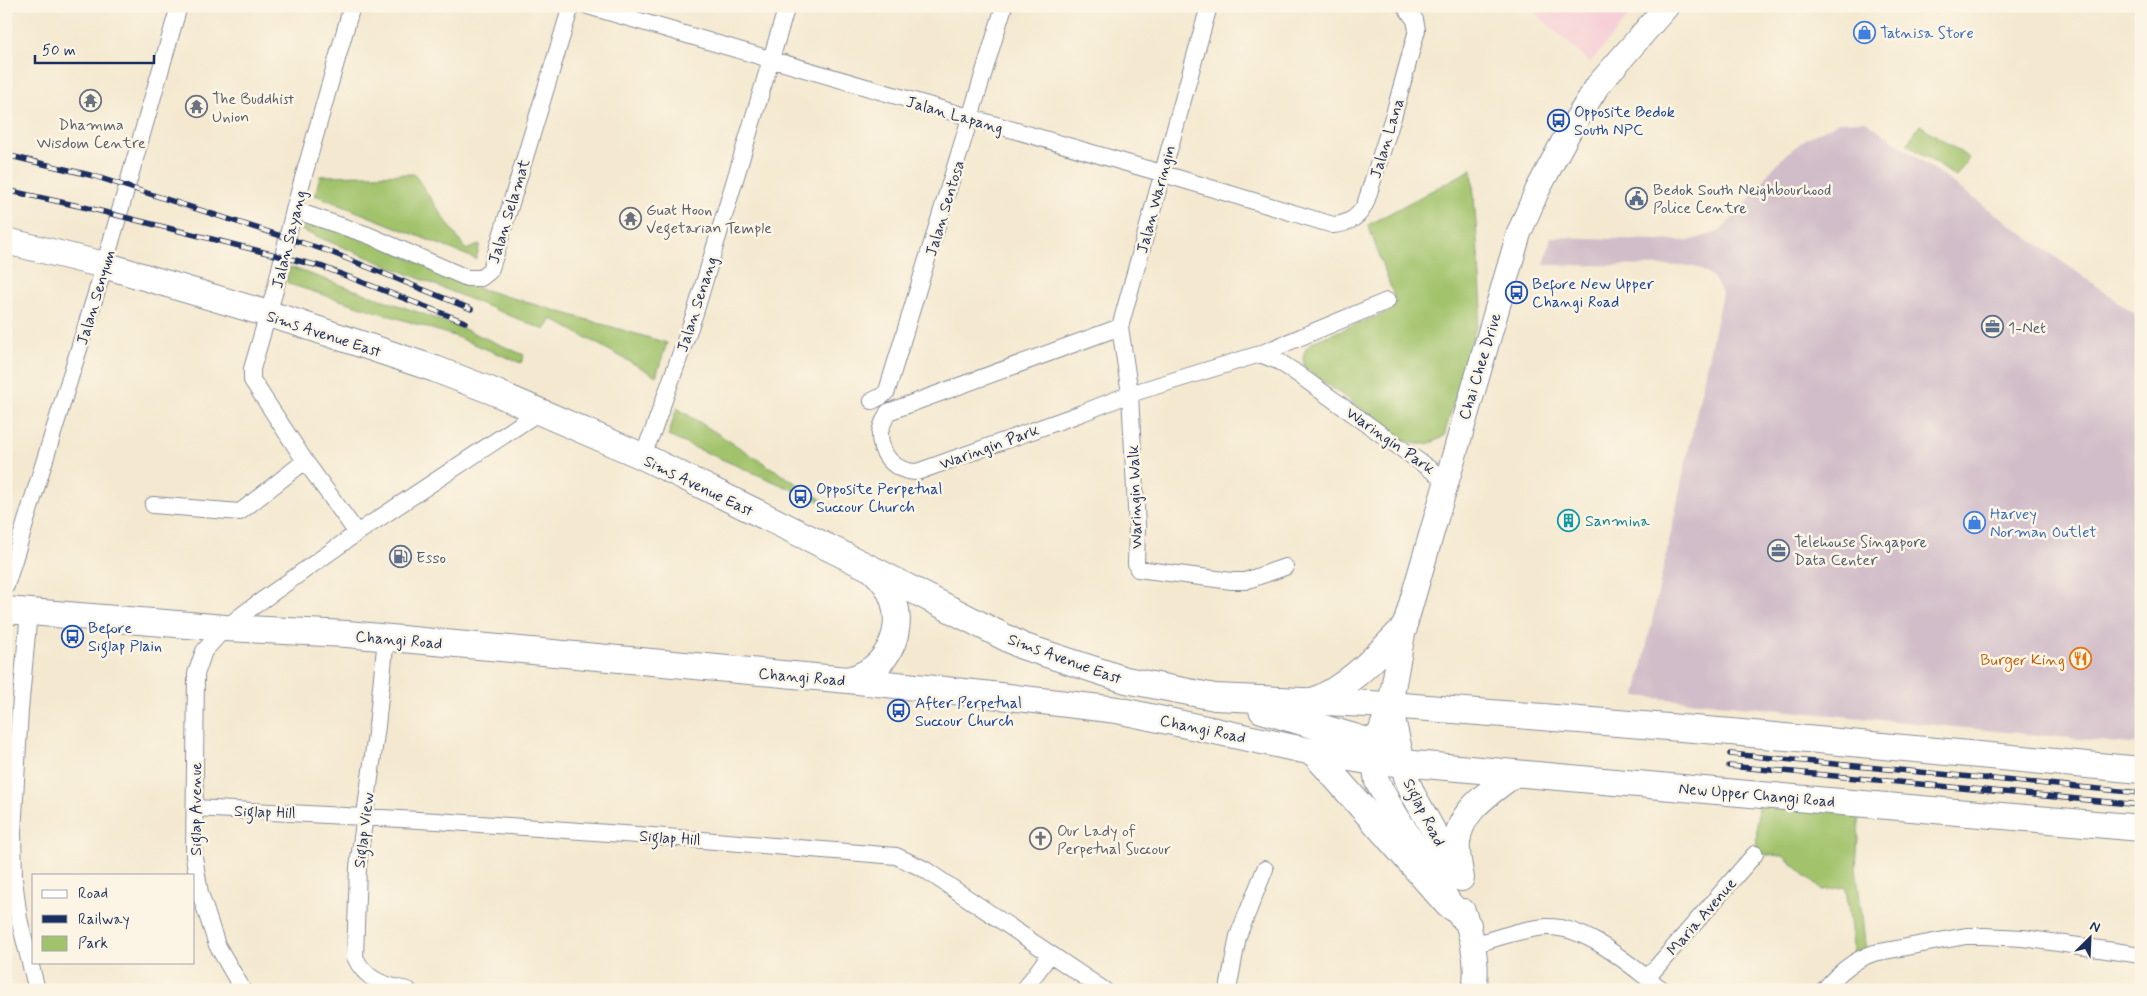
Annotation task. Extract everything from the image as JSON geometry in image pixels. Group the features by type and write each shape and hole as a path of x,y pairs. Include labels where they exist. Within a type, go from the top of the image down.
{"main road":[{"name":"Sims Avenue East","path":"6,241 104,265 268,314 435,369 492,391 642,456 872,569 1022,646 1126,680 1215,697 1390,705"},
{"path":"848,680 863,675 879,663 888,651 896,632 897,617 894,602 886,584 872,569"},
{"name":"Changi Road","path":"18,611 225,628 308,631 848,680 1117,710 1313,752 1374,754"},
{"path":"1310,702 1331,694 1349,681 1404,628"},
{"path":"1215,697 1338,732 1374,754 1402,763"},
{"path":"1390,705 1731,732 2141,770"},
{"path":"1313,752 1448,905 1464,926"},
{"name":"New Upper Changi Road","path":"1402,763 2141,828"},
{"path":"1461,878 1457,844 1461,825 1475,804 1515,773"}],"street":[{"name":"Jalan Senyum","path":"6,586 104,265 179,6"},
{"name":"Jalan Sayang","path":"352,6 294,210 252,369 252,380 305,461 357,533"},
{"name":"Jalan Selamat","path":"294,210 368,235 467,278 481,278 490,271 495,256 571,6"},
{"name":"Jalan Lapang","path":"588,6 971,119 1162,173 1321,223"},
{"name":"Jalan Senang","path":"642,456 653,431 695,313 787,6"},
{"name":"Jalan Sentosa","path":"872,401 887,392 1004,6"},
{"name":"Jalan Waringin","path":"1130,394 1120,327 1209,6"},
{"name":"Jalan Lana","path":"1321,223 1333,225 1346,223 1356,217 1364,206 1394,114 1417,30 1415,20 1405,6"},
{"name":"Chai Chee Drive","path":"1390,705 1404,628 1519,234 1537,191 1568,133 1598,85 1667,6"},
{"name":"Waringin Park","path":"1120,327 888,412 880,433 882,449 895,466 908,472 917,472 1130,394 1260,354 1387,300"},
{"name":"Waringin Park","path":"1260,354 1278,361 1292,370 1446,480"},
{"name":"Waringin Walk","path":"1130,394 1137,526 1136,564 1138,569 1245,581 1285,567"},
{"path":"225,628 357,533 539,412"},
{"path":"153,505 240,512 305,461"},
{"path":"18,611 20,710 11,793 14,879 24,943 37,990"},
{"name":"Siglap Avenue","path":"225,628 204,650 196,674 194,857 200,894 217,945 243,990"},
{"name":"Siglap View","path":"386,638 377,726 358,867 355,957 359,967 377,982 408,990"},
{"path":"1374,754 1390,705"},
{"name":"Siglap Road","path":"1390,705 1402,763 1413,794 1461,878 1460,901 1464,926 1476,968 1474,990"},
{"name":"Siglap Road","path":"1374,754 1377,782 1464,926"},
{"name":"Siglap Hill","path":"195,808 364,816 666,836 896,856 924,869 1104,990"},
{"name":"Maria Avenue","path":"1647,978 1755,854"},
{"path":"1228,990 1238,936 1265,869"},
{"path":"1464,926 1544,927 1557,928 1584,935 1663,990"},
{"path":"1824,990 1841,972 1867,955 1905,946 1966,936 2023,938 2141,955"},
{"path":"1024,990 1050,954"}],"shaded area":[{"path":"1528,6 1637,6 1590,63"},
{"path":"1866,121 2141,318 2141,745 1636,696 1722,293 1714,278 1695,266 1544,265 1551,237 1689,241 1718,232 1742,209 1766,176 1786,154 1806,139 1839,122"}],"green space":[{"path":"1920,125 1969,158 1956,177 1907,144"},
{"path":"1472,169 1482,306 1444,436 1429,443 1415,444 1405,440 1306,369 1303,357 1308,347 1314,341 1390,311 1396,302 1368,225"},
{"path":"414,174 466,250 480,244 476,259 315,195 320,176"},
{"path":"309,221 370,241 478,288 667,343 656,376 552,319 545,330 301,230"},
{"path":"290,267 457,326 524,355 521,363 454,336 289,284 286,281"},
{"path":"677,408 835,508 668,436"},
{"path":"1758,801 1860,809 1856,867 1866,950 1854,955 1846,887 1822,890 1783,856 1756,854"}],"railway":[{"path":"6,155 94,176 328,251 471,309"},
{"path":"6,190 88,208 323,267 465,322"},
{"path":"1730,754 2141,793"},
{"path":"1729,766 2141,805"}],"place":[{"name":"Tatnisa Store","path":"1864,32"},
{"name":"Dhamma Wisdom Centre","path":"91,100"},
{"name":"The Buddhist Union","path":"196,107"},
{"name":"Opposite Bedok South NPC","path":"1558,120"},
{"name":"Bedok South Neighbourhood Police Centre","path":"1637,198"},
{"name":"Guat Hoon Vegetarian Temple","path":"630,218"},
{"name":"Before New Upper Changi Road","path":"1516,292"},
{"name":"1-Net","path":"1992,327"},
{"name":"Opposite Perpetual Succour Church","path":"800,497"},
{"name":"Sanmina","path":"1569,520"},
{"name":"Harvey Norman Outlet","path":"1974,522"},
{"name":"Telehouse Singapore Data Center","path":"1778,550"},
{"name":"Esso","path":"400,557"},
{"name":"Before Siglap Plain","path":"72,636"},
{"name":"Burger King","path":"2081,659"},
{"name":"After Perpetual Succour Church","path":"899,711"},
{"name":"Our Lady of Perpetual Succour","path":"1041,839"}]}
